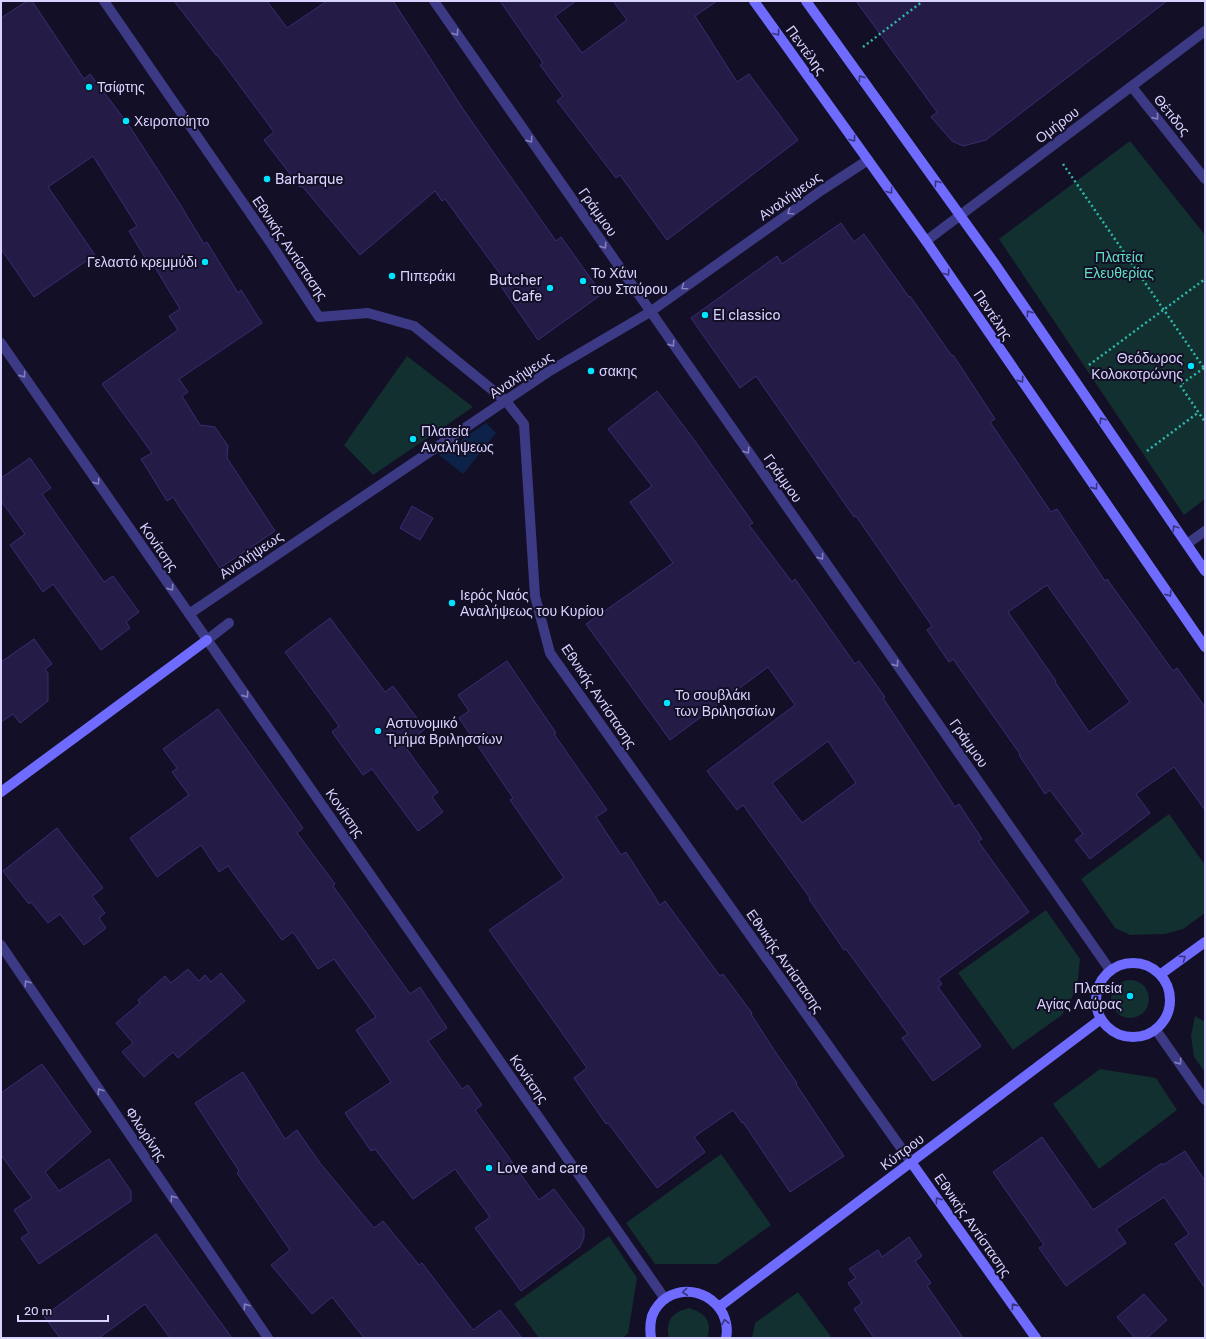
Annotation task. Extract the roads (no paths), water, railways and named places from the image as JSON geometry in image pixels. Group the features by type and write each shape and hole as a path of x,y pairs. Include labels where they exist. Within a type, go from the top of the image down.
{"main road":[{"name":"Πεντέλης","path":"754,1 926,241 1205,647"},
{"name":"Πεντέλης","path":"806,1 960,215 1073,377 1205,571"},
{"path":"1,792 207,640"},
{"path":"1160,974 1205,942"},
{"path":"1131,962 1142,963 1160,974 1169,988 1171,1003 1166,1018 1156,1030 1145,1036 1132,1038 1119,1035 1108,1029 1100,1019 1096,1009 1096,998 1098,988 1103,978 1110,970 1131,962"},
{"name":"Κύπρου","path":"719,1307 1100,1019"},
{"name":"Εθνικής Αντίστασης","path":"911,1162 1036,1338"},
{"path":"651,1338 650,1328 652,1317 657,1307 665,1299 679,1292 694,1291 708,1297 719,1307 726,1320 726,1338"}],"street":[{"name":"Εθνικής Αντίστασης","path":"104,1 319,317 368,313 414,326 506,401 524,424 535,596 550,653 911,1162"},
{"name":"Γράμμου","path":"434,1 1110,970"},
{"name":"Ομήρου","path":"926,241 1205,31"},
{"name":"Θέτιδος","path":"1132,87 1205,179"},
{"name":"Αναλήψεως","path":"189,614 548,372 650,312 822,190 868,160"},
{"name":"Κονίτσης","path":"1,343 665,1299"},
{"path":"1187,544 1205,531"},
{"path":"207,640 229,623"},
{"name":"Φλωρίνης","path":"1,946 268,1338"},
{"path":"1156,1030 1205,1100"}],"water":[{"path":"486,423 496,433 463,474 439,455"}],"place":[{"name":"Τσίφτης","path":"89,87"},
{"name":"Χειροποίητο","path":"126,121"},
{"name":"Barbarque","path":"267,179"},
{"name":"Γελαστό κρεμμύδι","path":"205,262"},
{"name":"Πιπεράκι","path":"392,276"},
{"name":"Το Χάνι του Σταύρου","path":"583,281"},
{"name":"Butcher Cafe","path":"550,288"},
{"name":"El classico","path":"705,315"},
{"name":"Θεόδωρος Κολοκοτρώνης","path":"1191,366"},
{"name":"σακης","path":"591,371"},
{"name":"Πλατεία Αναλήψεως","path":"413,439"},
{"name":"Ιερός Ναός Αναλήψεως του Κυρίου","path":"452,603"},
{"name":"Το σουβλάκι των Βριλησσίων","path":"667,703"},
{"name":"Αστυνομικό Τμήμα Βριλησσίων","path":"378,731"},
{"name":"Πλατεία Αγίας Λαύρας","path":"1130,996"},
{"name":"Love and care","path":"489,1168"}],"park label":[{"name":"Πλατεία Ελευθερίας","path":"1119,266"}]}
